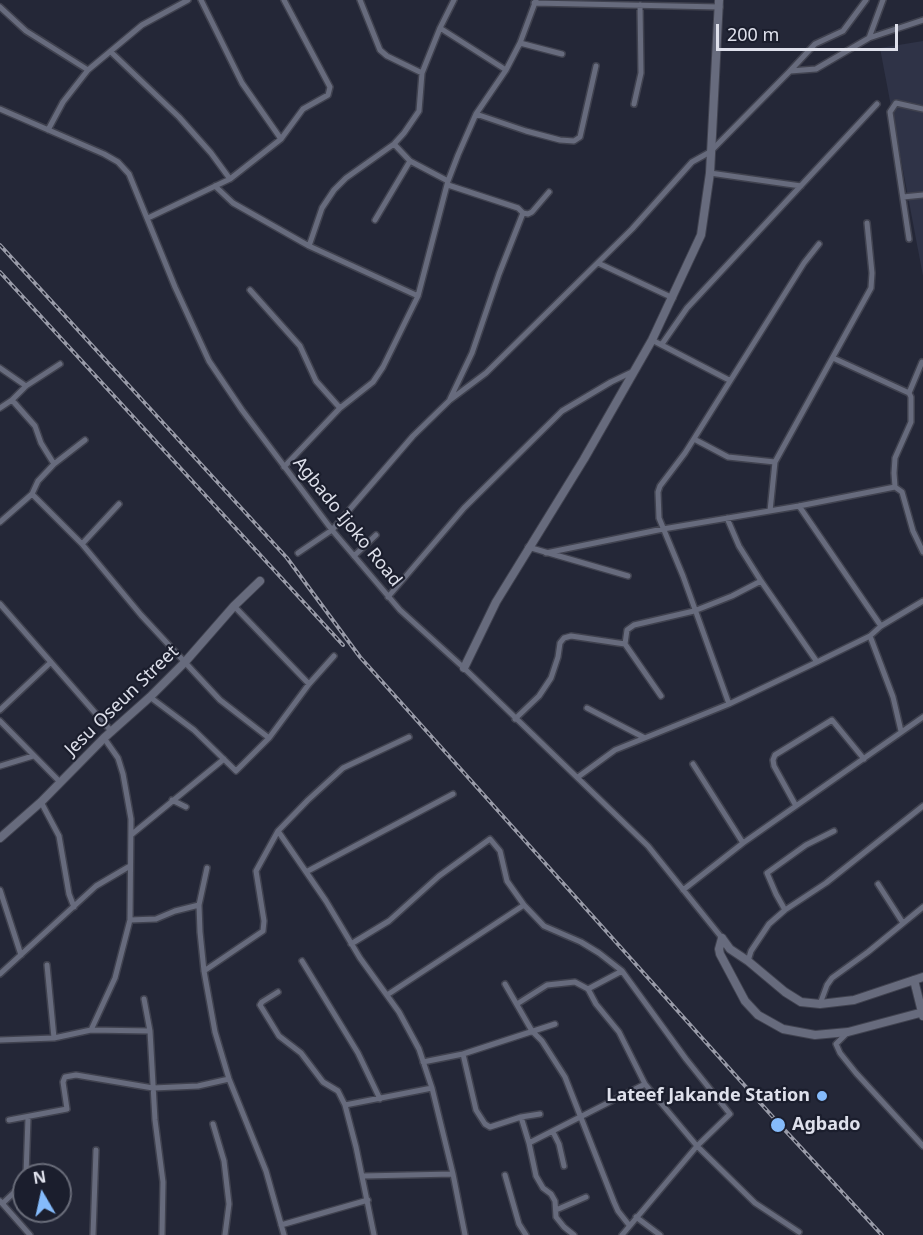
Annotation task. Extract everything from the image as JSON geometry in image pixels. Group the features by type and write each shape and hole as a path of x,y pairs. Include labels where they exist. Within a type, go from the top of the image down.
{"main road":[{"path":"464,668 496,602 584,459 652,340 701,235 710,173 719,3"},
{"name":"Jesu Oseun Street","path":"0,838 150,697 260,581"},
{"path":"722,938 720,954 746,1001 758,1015 783,1029 815,1035 848,1032 923,1014 914,980"},
{"name":"Agbado Ijoko Road","path":"722,938 730,949 801,1002 820,1004 854,1000 923,977"}],"street":[{"path":"48,130 63,102 88,70 142,25 188,0"},
{"path":"201,0 242,83 281,139"},
{"path":"148,218 230,179 281,139 303,109 328,95 330,87 284,0"},
{"path":"360,0 380,50 387,56 422,73"},
{"path":"309,246 322,208 334,190 346,178 394,144 419,111 422,73 454,0"},
{"path":"298,553 332,530 413,436 450,400 486,373 632,229 692,162 710,152 815,44 843,31 866,0"},
{"path":"869,38 883,0"},
{"path":"284,467 340,408 378,376 418,296 448,183 476,114 506,70 520,43 535,2 625,2 640,5 719,3"},
{"path":"634,104 641,73 640,5"},
{"path":"0,7 26,31 88,70"},
{"path":"790,71 816,69 869,38 923,20"},
{"path":"440,28 506,70"},
{"path":"520,43 562,54"},
{"path":"111,52 179,117 211,153 230,179"},
{"path":"476,114 526,131 560,140 574,141 580,137 596,66"},
{"path":"909,238 890,112 896,103 923,109"},
{"path":"662,344 687,308 876,104"},
{"name":"Agbado Ijoko Road","path":"0,109 105,154 118,162 129,174 202,350 242,410 332,530 388,597 658,856 722,938"},
{"path":"394,144 410,161 448,183 518,208 523,213 532,212 549,192"},
{"path":"375,220 410,161"},
{"path":"710,173 801,186"},
{"path":"215,186 232,202 309,246 418,296"},
{"path":"903,197 923,195"},
{"path":"450,400 472,353 523,213"},
{"path":"770,511 775,462 807,400 871,288 872,273 867,223"},
{"path":"729,704 683,576 663,528 658,510 660,486 694,439 804,262 819,244"},
{"path":"598,263 673,298"},
{"path":"250,290 300,346 316,381 340,408"},
{"path":"652,340 729,380"},
{"path":"833,358 909,393"},
{"path":"922,362 909,393 911,422 895,458 894,473 896,487 902,492 913,531 923,552"},
{"path":"0,408 26,386 60,364"},
{"path":"0,368 26,386"},
{"path":"388,597 465,508 562,411 635,370"},
{"path":"12,400 35,426 41,443 54,464"},
{"path":"694,439 728,457 775,462"},
{"path":"0,522 32,494 38,481 54,464 85,440"},
{"path":"546,553 663,528 799,506 896,487"},
{"path":"32,494 82,544 141,615 220,700 269,738"},
{"path":"82,544 119,504"},
{"path":"799,506 881,626"},
{"path":"727,518 739,546 817,663"},
{"path":"354,556 376,535"},
{"path":"528,547 628,576"},
{"path":"661,696 625,644 627,630 634,626 694,610 732,596 761,581"},
{"path":"578,777 615,750 729,704 817,663 870,636 881,626 923,601"},
{"path":"0,604 112,732"},
{"path":"234,606 309,684"},
{"path":"515,719 539,696 551,678 560,643 564,638 571,636 625,644"},
{"path":"870,636 893,697 901,731"},
{"path":"150,697 194,730 236,771 269,738 309,684 334,656"},
{"path":"0,710 51,662"},
{"path":"586,708 643,737"},
{"path":"683,890 742,843 923,717"},
{"path":"796,806 774,766 775,755 832,720 864,759"},
{"path":"0,721 60,782"},
{"path":"204,971 263,931 264,921 256,871 278,831 343,768 409,737"},
{"path":"91,1030 115,978 130,920 131,819 118,758 104,738"},
{"path":"0,766 33,756"},
{"path":"131,835 224,759"},
{"path":"693,764 742,843"},
{"path":"306,872 453,794"},
{"path":"172,800 186,807"},
{"path":"41,801 59,836 69,894 74,907"},
{"path":"748,961 751,951 769,924 785,910 826,883 923,806"},
{"path":"278,831 409,1028 432,1088 465,1235"},
{"path":"785,910 767,873 806,845 834,831"},
{"path":"351,944 389,921 439,876 490,839 500,851 507,881 544,926 581,942 622,971 686,1059 730,1114 697,1146 622,1235"},
{"path":"0,974 96,886 130,866"},
{"path":"207,868 199,905 204,971 215,1032 230,1079 266,1171 282,1234"},
{"path":"878,884 903,922"},
{"path":"0,890 21,955"},
{"path":"130,920 156,919 199,905"},
{"path":"387,995 525,905"},
{"path":"820,1004 832,978 923,907"},
{"path":"302,961 358,1053 380,1099"},
{"path":"46,965 54,1038"},
{"path":"588,989 622,971"},
{"path":"517,1004 547,985 575,982 588,989 596,1004 619,1032 645,1084 697,1146 755,1203 799,1232"},
{"path":"505,984 532,1031 542,1041 565,1077 618,1211 629,1225"},
{"path":"278,992 260,1005 279,1036 301,1053 323,1082 338,1091 345,1105 363,1176 374,1235"},
{"path":"144,999 150,1031 153,1088 163,1182 162,1235"},
{"path":"423,1062 463,1054 555,1024"},
{"path":"0,1040 54,1038 91,1030 150,1031"},
{"path":"848,1032 836,1044 840,1053 856,1074 923,1146"},
{"path":"463,1054 476,1110 485,1124 490,1127 521,1117 540,1114"},
{"path":"9,1120 68,1109 63,1082 65,1077 76,1075 153,1088 198,1086 230,1079"},
{"path":"529,1143 645,1084"},
{"path":"345,1105 432,1088"},
{"path":"521,1117 536,1176 555,1201 556,1217 574,1235"},
{"path":"26,1163 28,1118"},
{"path":"213,1124 224,1161 229,1204 225,1235"},
{"path":"553,1132 559,1144 564,1166"},
{"path":"93,1235 96,1149"},
{"path":"363,1176 453,1174"},
{"path":"505,1175 519,1224 526,1235"},
{"path":"556,1210 586,1197"},
{"path":"281,1225 368,1200"},
{"path":"1,1202 30,1235"},
{"path":"636,1216 660,1235"}],"shaded area":[{"path":"923,41 923,276 880,48"}],"railway":[{"path":"0,245 287,558 360,657 781,1126 882,1235"},
{"path":"0,272 343,645"}],"place":[{"name":"Lateef Jakande Station","path":"822,1096"},
{"name":"Agbado","path":"778,1125"}]}
